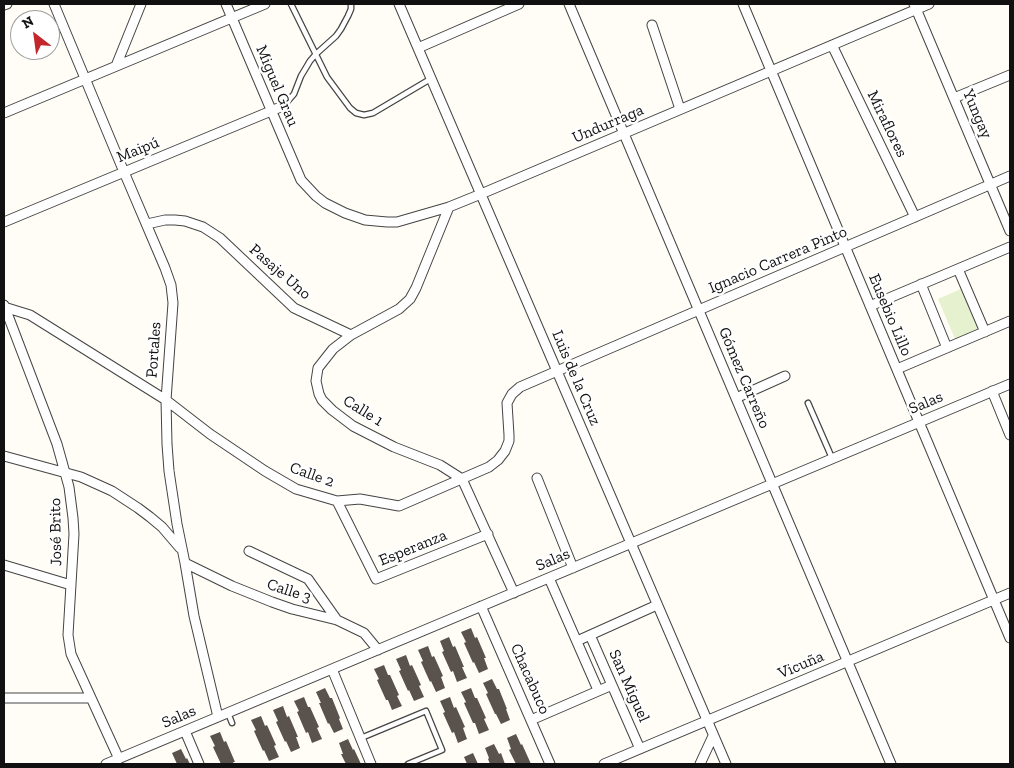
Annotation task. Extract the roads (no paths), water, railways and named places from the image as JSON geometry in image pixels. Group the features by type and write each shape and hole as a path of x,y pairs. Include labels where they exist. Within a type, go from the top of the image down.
{"street":[{"name":"Portales","path":"54,4 166,268 172,294 173,303 166,400 169,471 194,616 218,717"},
{"path":"116,66 141,4"},
{"name":"Miguel Grau","path":"226,4 301,180"},
{"path":"4,113 265,4"},
{"name":"Luis de la Cruz","path":"399,4 726,764"},
{"path":"418,48 519,4"},
{"name":"Gómez Carreño","path":"569,4 891,764"},
{"name":"Eusebio Lillo","path":"743,4 1010,638"},
{"name":"Undurraga","path":"301,180 325,203 345,213 365,220 398,222 449,207 832,45 915,6 929,4"},
{"name":"Yungay","path":"915,6 1010,231"},
{"path":"652,25 680,109"},
{"name":"Miraflores","path":"832,45 915,217"},
{"path":"954,98 1010,75"},
{"name":"Maipú","path":"4,222 283,106"},
{"name":"Ignacio Carrera Pinto","path":"557,372 1010,176"},
{"path":"351,334 399,309 410,299 449,207"},
{"name":"Pasaje Uno","path":"147,224 166,220 185,220 204,226 220,238 294,308 351,334"},
{"path":"870,306 1010,247"},
{"path":"958,269 984,332"},
{"path":"921,284 947,348"},
{"name":"Calle 2","path":"4,306 30,315 166,400 210,434 265,471 296,489 338,501 360,499 399,506 494,464 505,451 510,435 507,403 512,394 520,387 557,372"},
{"name":"José Brito","path":"4,306 66,472 74,534 68,626 69,644 74,663 119,759"},
{"path":"897,369 1010,321"},
{"name":"Calle 1","path":"351,334 333,349 318,368 316,374 317,387 326,406 353,426 394,447 440,465 462,479"},
{"path":"736,398 785,376"},
{"name":"Salas","path":"106,764 1010,384"},
{"path":"992,391 1010,435"},
{"path":"4,456 66,472 97,484 132,503 162,527 182,550"},
{"path":"537,478 573,568"},
{"path":"462,479 514,593"},
{"name":"Esperanza","path":"338,501 376,579 488,534"},
{"path":"249,551 308,579 337,620"},
{"name":"Calle 3","path":"185,563 232,586 265,599 292,609 337,620 364,633 378,650"},
{"path":"4,565 71,585"},
{"name":"San Miguel","path":"549,578 598,690"},
{"name":"Vicuña","path":"604,764 1010,593"},
{"path":"577,641 657,605"},
{"name":"Chacabuco","path":"481,606 550,764"},
{"name":"San Miguel","path":"590,635 640,749"},
{"path":"332,669 371,764"},
{"path":"531,720 612,685"},
{"path":"4,698 91,698"},
{"path":"185,731 199,764"},
{"path":"700,764 713,736"}],"lane":[{"path":"291,4 321,66 334,88 350,108 359,114 369,115 427,81"},
{"path":"283,106 291,98 305,68 341,29 351,9 351,4"},
{"path":"808,403 832,458"},
{"path":"360,738 426,711 442,750 408,764"},
{"path":"228,713 232,723"}]}
